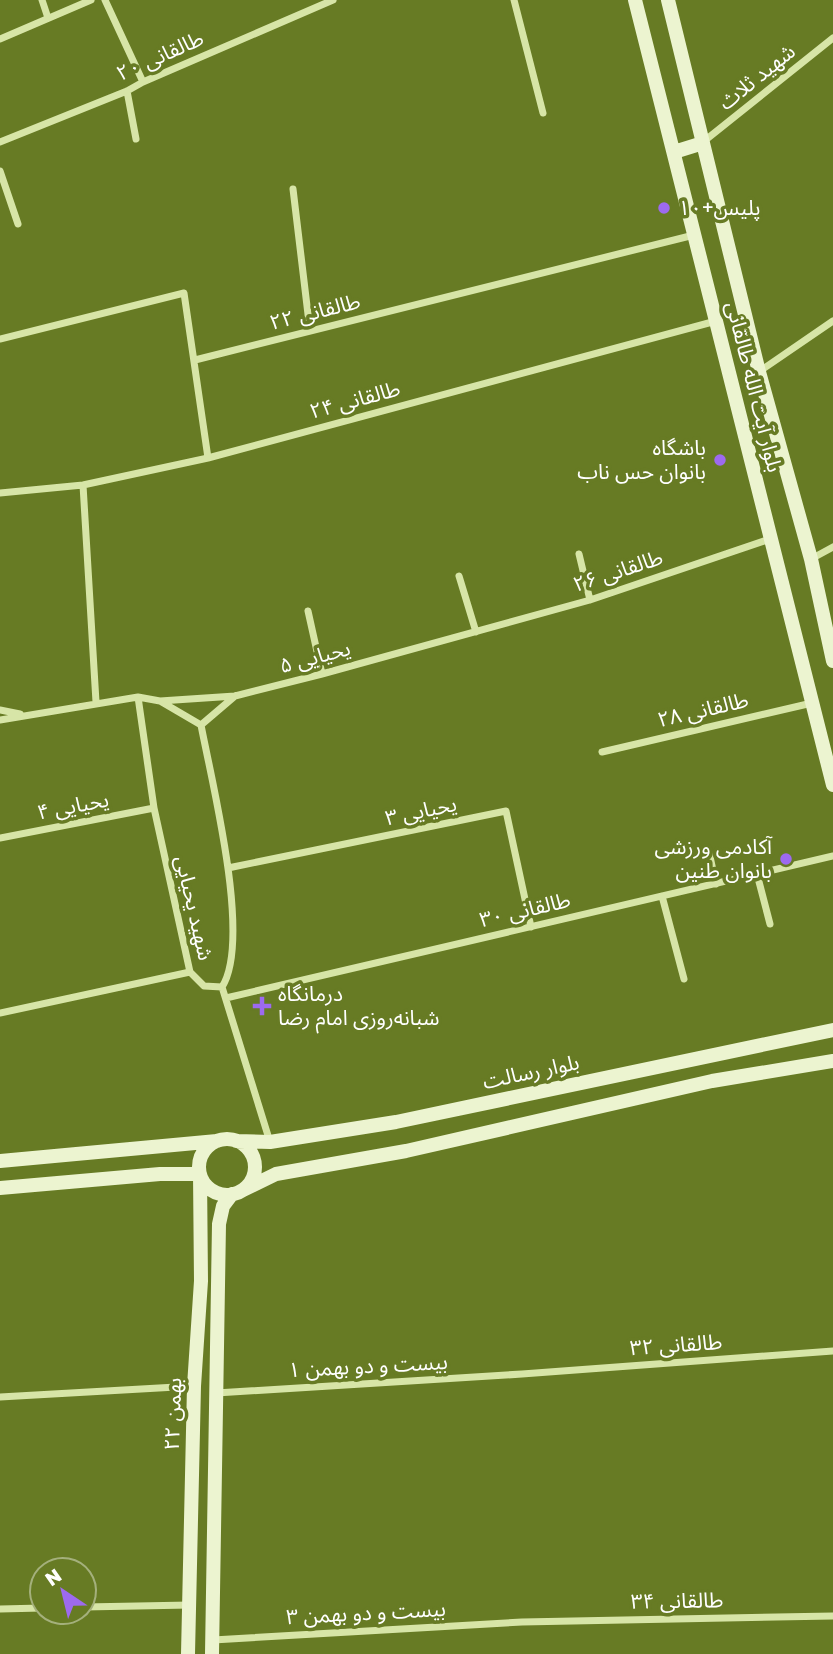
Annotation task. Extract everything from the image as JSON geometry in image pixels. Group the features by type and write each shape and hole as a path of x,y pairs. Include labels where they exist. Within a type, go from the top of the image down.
{"main road":[{"name":"بلوار آیت الله طالقانی","path":"635,0 832,779"},
{"name":"بلوار آیت الله طالقانی","path":"668,0 759,372 811,559 833,661"},
{"path":"674,152 703,143"},
{"name":"بلوار رسالت","path":"236,1141 270,1142 396,1122 833,1030"},
{"path":"217,1141 204,1151 200,1174 216,1193 237,1193 276,1174 406,1151 712,1081 833,1061"},
{"path":"0,1161 236,1141 250,1152 255,1169 253,1178 237,1193"},
{"path":"0,1188 160,1174 200,1174"},
{"name":"۲۲ بهمن","path":"188,1654 194,1386 201,1281 200,1174"},
{"name":"۲۲ بهمن","path":"212,1647 219,1224 223,1206 237,1193"}],"street":[{"path":"41,0 48,18"},
{"path":"0,39 91,0"},
{"path":"105,0 143,82"},
{"name":"طالقانی ۲۰","path":"0,142 127,91 333,0"},
{"path":"514,0 543,113"},
{"name":"شهید ثلاث","path":"703,143 833,38"},
{"path":"127,91 136,139"},
{"path":"0,171 18,223"},
{"path":"293,189 310,331"},
{"name":"طالقانی ۲۲","path":"195,360 694,235"},
{"path":"0,339 184,293 208,458"},
{"name":"طالقانی ۲۴","path":"0,493 83,485 208,458 716,321"},
{"path":"759,372 833,321"},
{"path":"83,485 96,702"},
{"name":"طالقانی ۲۶","path":"476,632 590,600 770,539"},
{"path":"811,559 833,547"},
{"path":"579,554 590,600"},
{"path":"459,576 476,632"},
{"path":"309,611 322,674"},
{"name":"یحیایی ۵","path":"160,702 235,696 476,632"},
{"path":"0,720 138,696 160,702 201,725"},
{"name":"شهید یحیایی","path":"138,696 154,808 190,972 204,986 222,987 270,1142"},
{"path":"201,725 235,696"},
{"name":"طالقانی ۲۸","path":"602,752 812,702"},
{"path":"0,710 27,715"},
{"path":"201,725 228,868 234,928 229,976 222,987"},
{"name":"یحیایی ۴","path":"0,838 154,808"},
{"name":"یحیایی ۳","path":"228,868 506,811 531,927"},
{"path":"709,852 716,884"},
{"name":"طالقانی ۳۰","path":"226,998 833,856"},
{"path":"757,874 770,924"},
{"path":"662,896 684,979"},
{"path":"0,1013 190,972"},
{"name":"طالقانی ۳۲","path":"522,1374 833,1351"},
{"name":"بیست و دو بهمن ۱","path":"215,1393 522,1374"},
{"path":"0,1396 194,1386"},
{"path":"98,1607 190,1605"},
{"path":"0,1609 28,1608"},
{"name":"طالقانی ۳۴","path":"522,1622 833,1616"},
{"name":"بیست و دو بهمن ۳","path":"212,1647 522,1622"}],"place":[{"name":"پلیس+۱۰","path":"664,208"},
{"name":"باشگاه بانوان حس ناب","path":"720,460"},
{"name":"آکادمی ورزشی بانوان طنین","path":"786,859"},
{"name":"درمانگاه شبانه‌روزی امام رضا","path":"262,1006"}]}
